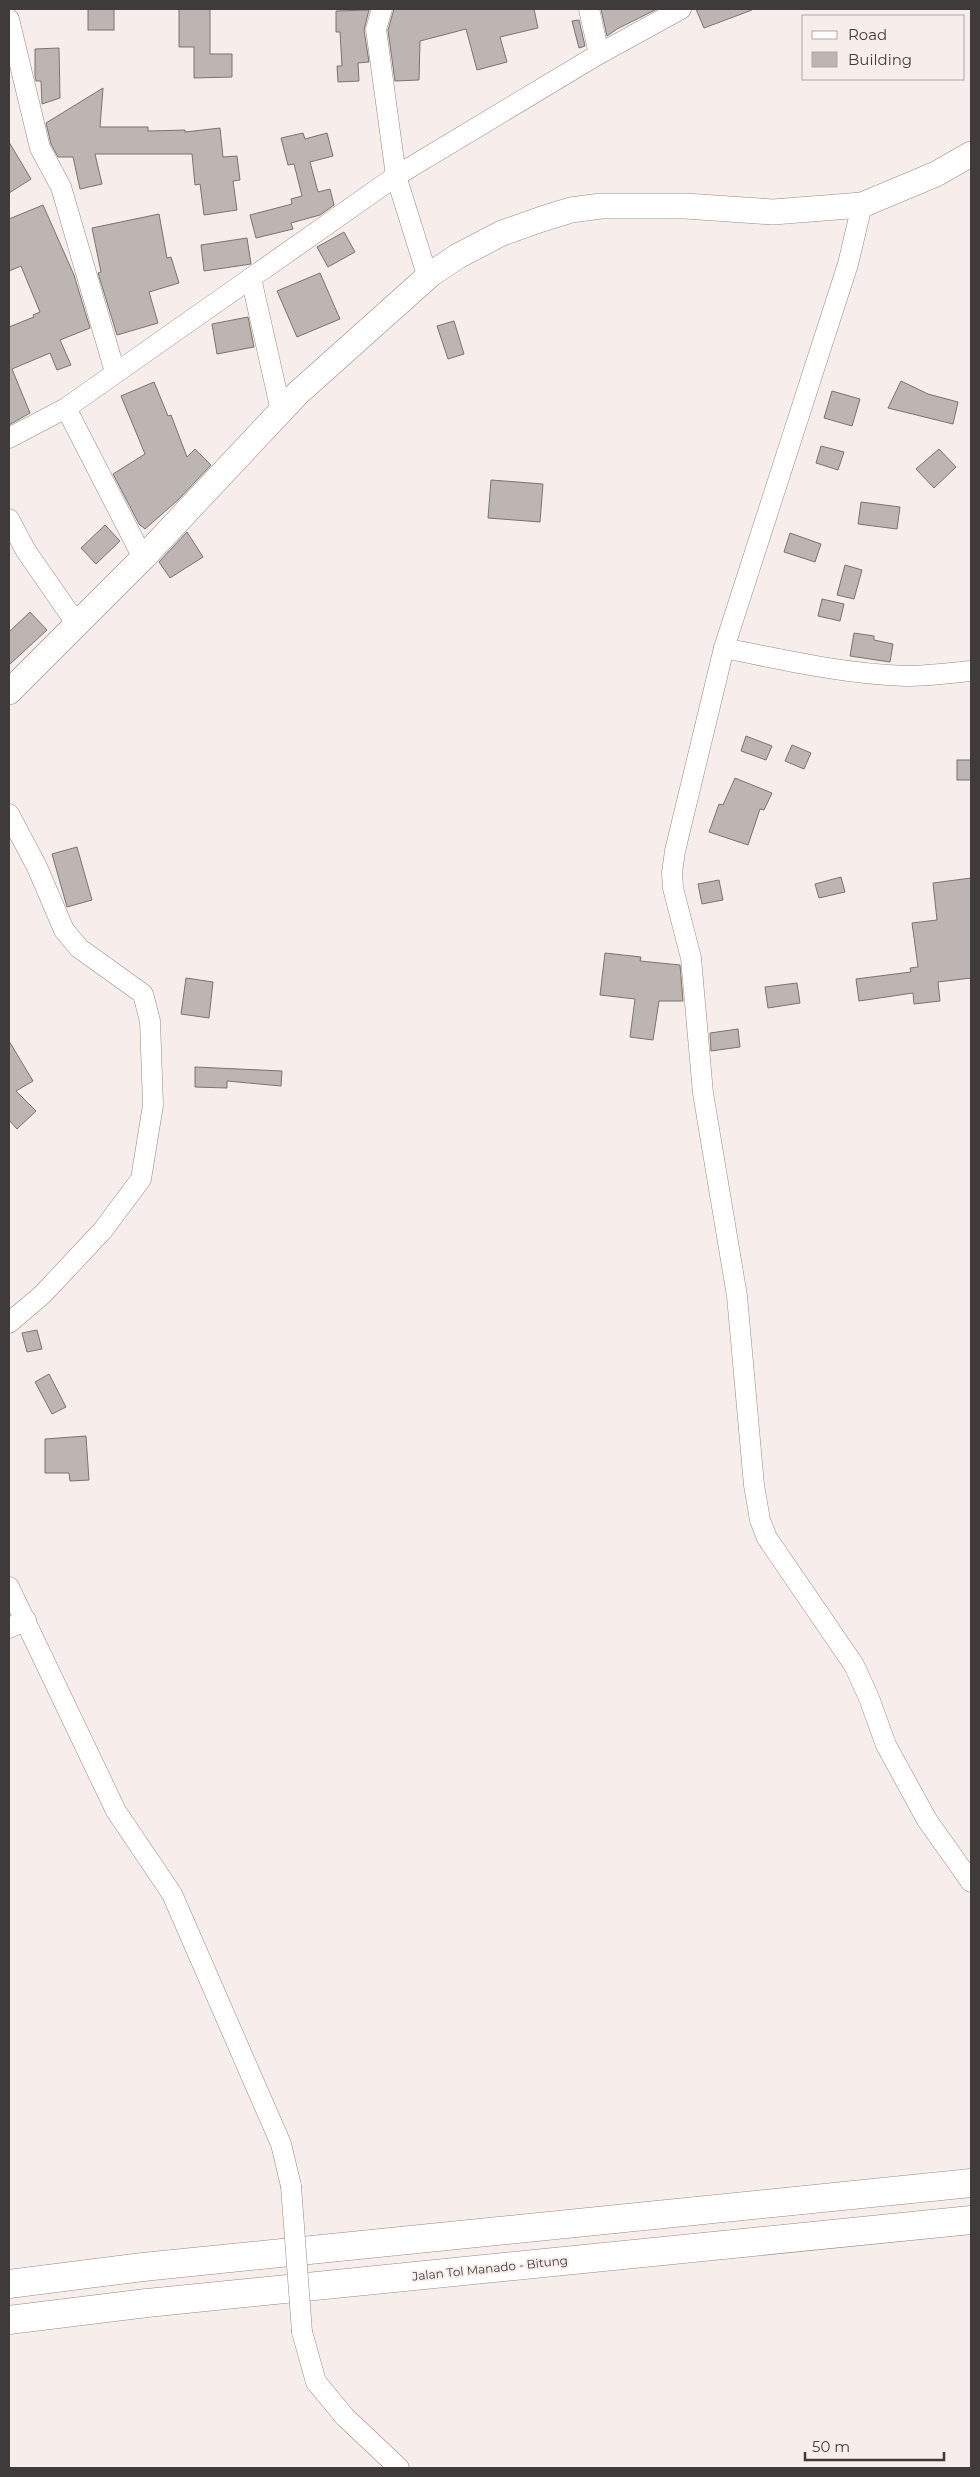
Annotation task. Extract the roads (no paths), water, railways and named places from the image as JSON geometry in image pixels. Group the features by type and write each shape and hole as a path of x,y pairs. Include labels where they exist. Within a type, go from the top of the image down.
{"highway":[{"path":"9,2284 143,2267 971,2183"},
{"name":"Jalan Tol Manado - Bitung","path":"9,2320 147,2303 971,2220"}],"street":[{"path":"382,9 376,29 396,176 428,278"},
{"path":"589,9 599,54"},
{"path":"9,438 66,408 396,176 599,54 682,9"},
{"path":"9,19 40,148 61,187 115,372"},
{"path":"9,692 143,558 298,393 428,278 458,256 502,233 571,210 626,205 773,212 862,205 936,174 971,154"},
{"path":"862,205 848,264 724,648 674,851 672,888 691,958 703,1093 737,1296 754,1485 760,1520 766,1538 854,1665 870,1698 886,1746 927,1820 971,1882"},
{"path":"251,278 281,411"},
{"path":"66,408 143,558"},
{"path":"9,519 26,551 76,623"},
{"path":"724,648 784,661 884,674 907,676 971,671"},
{"path":"9,814 37,867 64,930 79,948 143,994 150,1020 153,1106 142,1179 103,1230 44,1294 9,1323"},
{"path":"9,1587 17,1624 116,1811 172,1894 281,2144 291,2186 302,2332 316,2382 345,2417 398,2468"}]}
